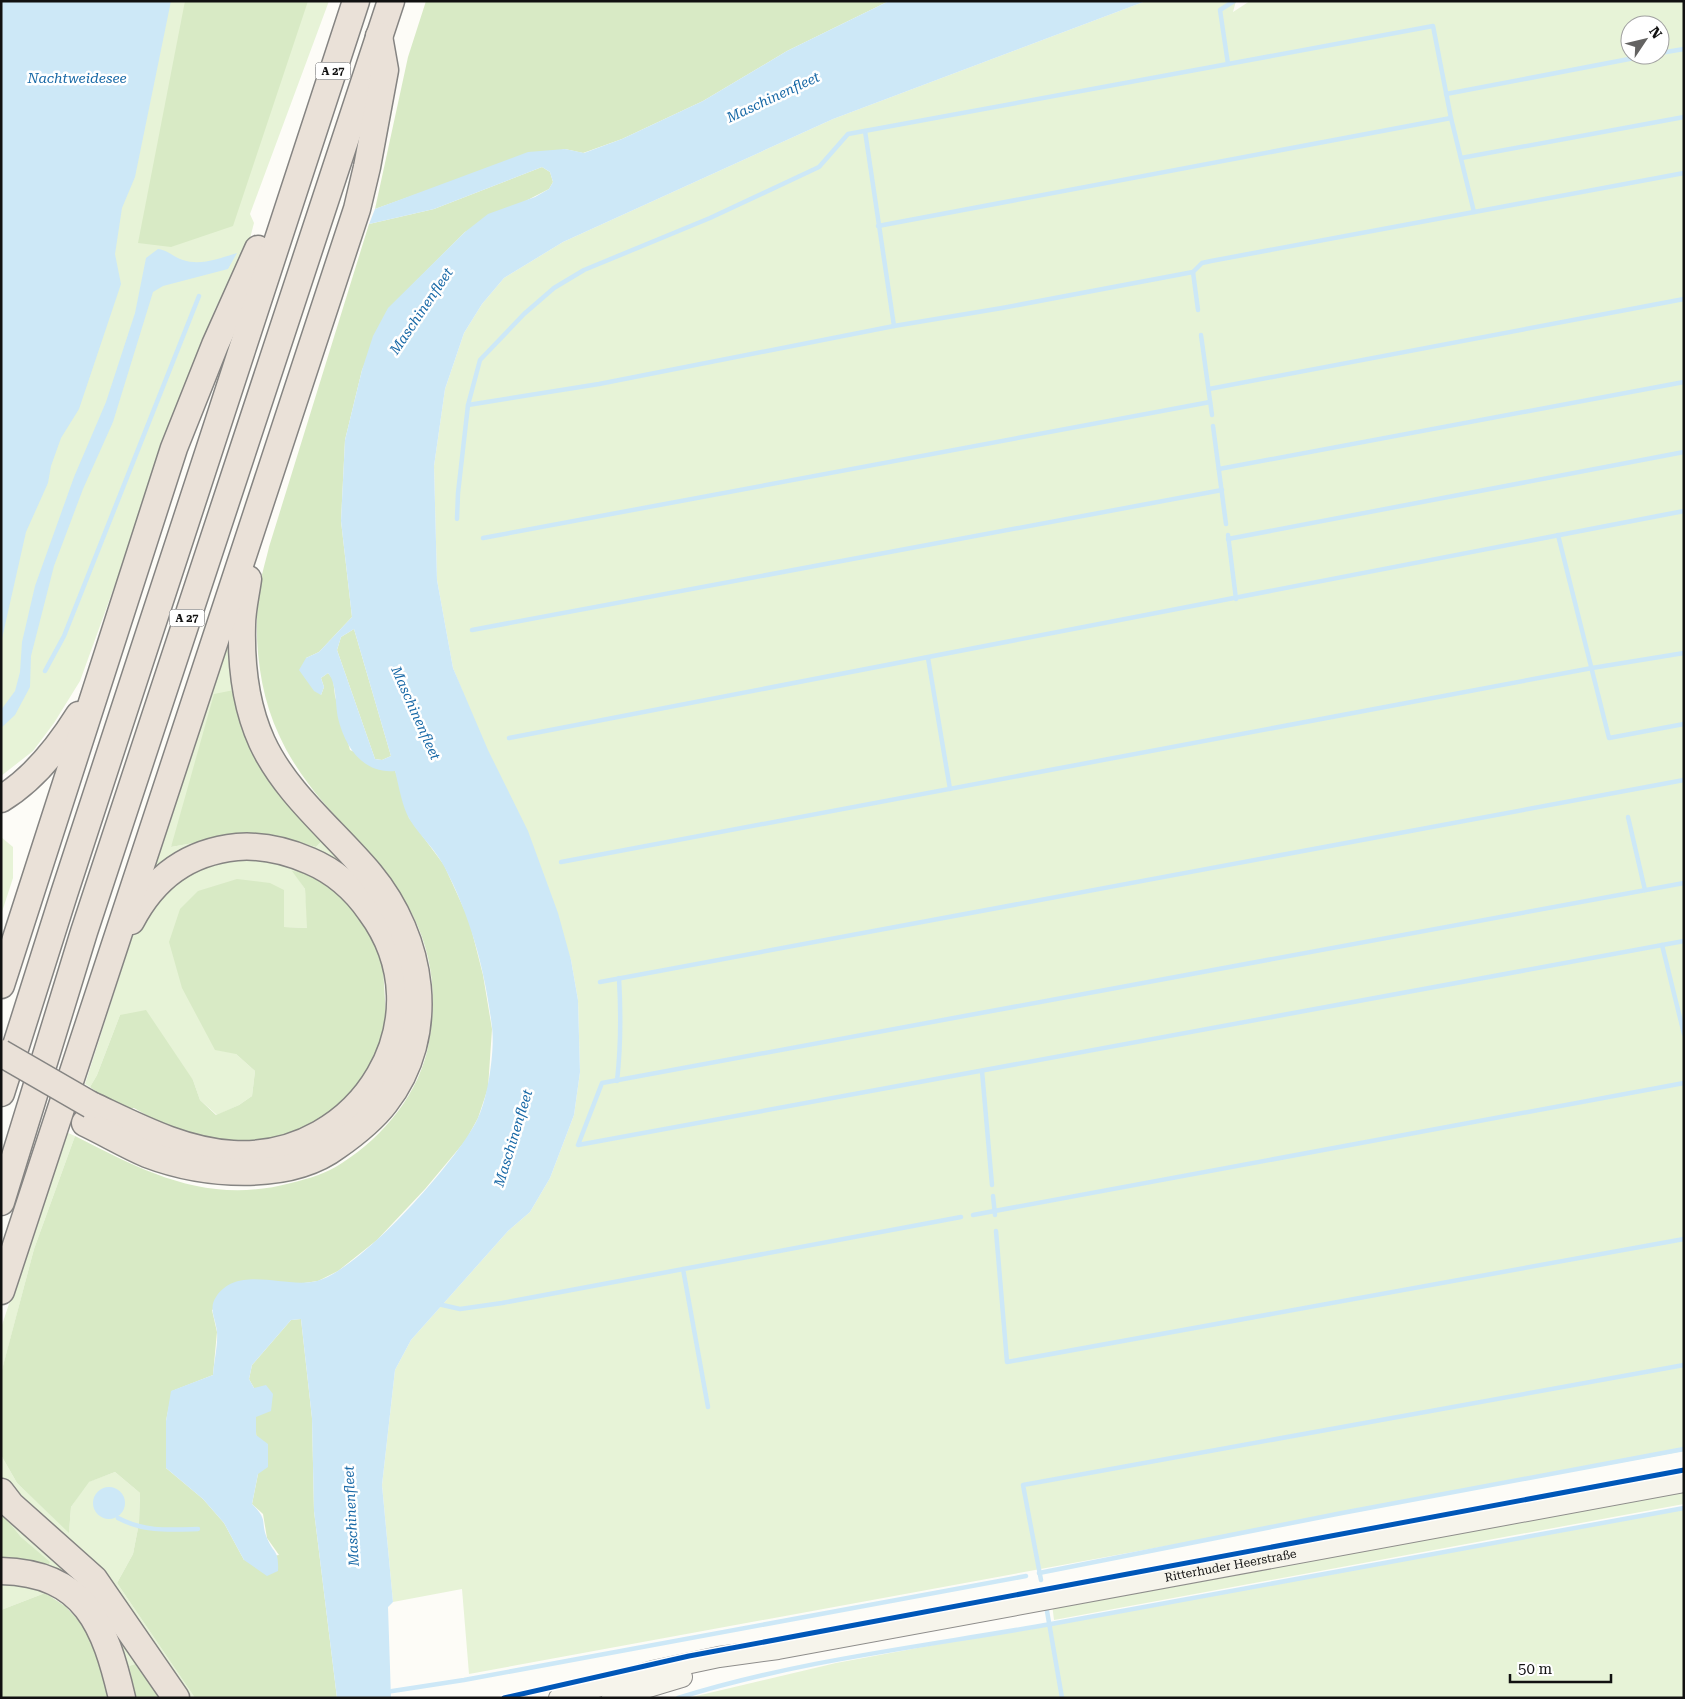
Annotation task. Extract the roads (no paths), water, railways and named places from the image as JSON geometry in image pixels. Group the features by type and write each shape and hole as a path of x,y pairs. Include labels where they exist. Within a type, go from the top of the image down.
{"highway":[{"name":"A 27","path":"1,1093 356,1"},
{"name":"A 27","path":"1,1202 87,922 391,1"},
{"path":"1,1291 357,209 367,167 385,70 380,36"},
{"path":"1,985 174,448 285,182 310,140"},
{"path":"1,1053 147,1154 190,1166 235,1171 280,1171 324,1156 356,1132 384,1105 397,1086 417,1031 419,1009 418,976 403,926 370,875 308,807 279,770 262,742 251,708 244,673 241,623 260,503"},
{"path":"1,798 28,779 61,742 96,687"},
{"path":"1,1074 88,1114 198,1149 233,1154 267,1153 286,1149 328,1130 354,1110 372,1089 386,1066 398,1022 401,998 392,948 381,925 356,891 329,869 292,853 251,846 216,849 188,860 162,878 139,906 105,973"},
{"path":"1,1492 11,1505 94,1579 176,1698"},
{"path":"1,1571 26,1572 46,1577 74,1596 91,1613 104,1634 111,1651 122,1698"}],"main road":[{"name":"Ritterhuder Heerstraße","path":"559,1698 653,1671 719,1658 778,1649 1684,1482"},
{"name":"Ritterhuder Heerstraße","path":"612,1698 778,1649"}],"water":[{"name":"Nachtweidesee","path":"1,1 171,1 135,177 122,208 115,254 121,284 79,409 61,438 51,466 48,483 26,532 1,643"},
{"name":"Maschinenfleet","path":"889,1 1146,1 833,119 563,242 504,278 482,304 464,333 445,389 434,466 437,580 453,668 488,750 528,831 558,913 571,960 578,1000 580,1072 574,1115 550,1178 530,1212 508,1231 411,1340 395,1370 382,1485 393,1602 388,1607 391,1698 337,1698 314,1511 312,1418 301,1319 291,1320 252,1365 249,1379 254,1388 266,1385 273,1394 271,1411 256,1417 256,1435 268,1444 268,1467 258,1474 252,1504 261,1514 267,1538 277,1555 278,1571 267,1576 244,1560 224,1523 203,1499 166,1468 166,1421 171,1391 213,1375 217,1337 213,1305 216,1297 225,1287 249,1280 304,1283 317,1281 335,1273 357,1257 406,1212 450,1161 481,1111 490,1074 493,1037 481,965 462,906 441,861 407,815 395,771 384,771 365,763 357,756 345,739 338,718 333,683 328,673 321,678 324,687 321,695 314,691 299,670 306,658 319,652 352,617 341,521 345,440 362,370 373,336 388,308 465,232 488,214 535,197 549,189 553,182 550,172 542,167 434,209 369,224 375,209 528,152 565,149 584,153 622,139 703,101 787,51","holes":["354,629 391,756 382,760 375,759 337,650 341,637"]},
{"path":"158,249 190,262 210,261 237,253 228,269 163,286 153,292 113,422 83,489 54,566 31,656 30,687 15,715 1,728 1,710 15,691 20,672 22,642 35,586 74,477 106,402 135,313 146,258"},
{"path":"109,1487 121,1491 125,1503 121,1515 109,1519 97,1515 93,1503 97,1491"}],"waterway":[{"path":"457,519 458,493 468,405 480,360 524,314 554,288 584,270 710,218 819,167 848,134 1228,64 1220,10 1234,1"},
{"path":"1228,64 1433,26 1451,118 1474,212"},
{"path":"1670,51 1684,49"},
{"path":"1446,94 1620,61"},
{"path":"1461,158 1684,117"},
{"path":"878,226 1451,118"},
{"path":"865,131 894,326"},
{"path":"468,405 599,384 894,326 1193,272 1202,263 1211,261 1684,173"},
{"path":"1193,272 1198,310"},
{"path":"45,671 64,636 199,296"},
{"path":"1209,389 1684,299"},
{"path":"1201,335 1212,415"},
{"path":"1219,469 1684,382"},
{"path":"483,538 1210,402"},
{"path":"1213,426 1226,524"},
{"path":"1228,539 1684,452"},
{"path":"472,630 1222,490"},
{"path":"509,738 1684,511"},
{"path":"1228,535 1236,599"},
{"path":"1558,535 1609,738 1684,724"},
{"path":"561,862 1592,668 1684,653"},
{"path":"928,658 950,789"},
{"path":"600,982 1684,780"},
{"path":"1628,817 1645,890"},
{"path":"1684,883 602,1083 578,1145 1684,941"},
{"path":"1662,945 1684,1034"},
{"path":"617,1081 620,1030 619,978"},
{"path":"982,1071 992,1185"},
{"path":"973,1215 1684,1083"},
{"path":"993,1196 995,1215"},
{"path":"438,1304 460,1309 502,1303 961,1217"},
{"path":"996,1231 1007,1362 1684,1239"},
{"path":"683,1269 708,1407"},
{"path":"1041,1580 1023,1485 1684,1365"},
{"path":"1039,1573 1342,1513 1684,1449"},
{"path":"678,1698 770,1674 863,1655 1051,1624 1684,1508"},
{"path":"118,1518 147,1528 167,1530 198,1529"},
{"path":"386,1692 464,1680 1026,1576"},
{"path":"1047,1611 1062,1698"}]}
